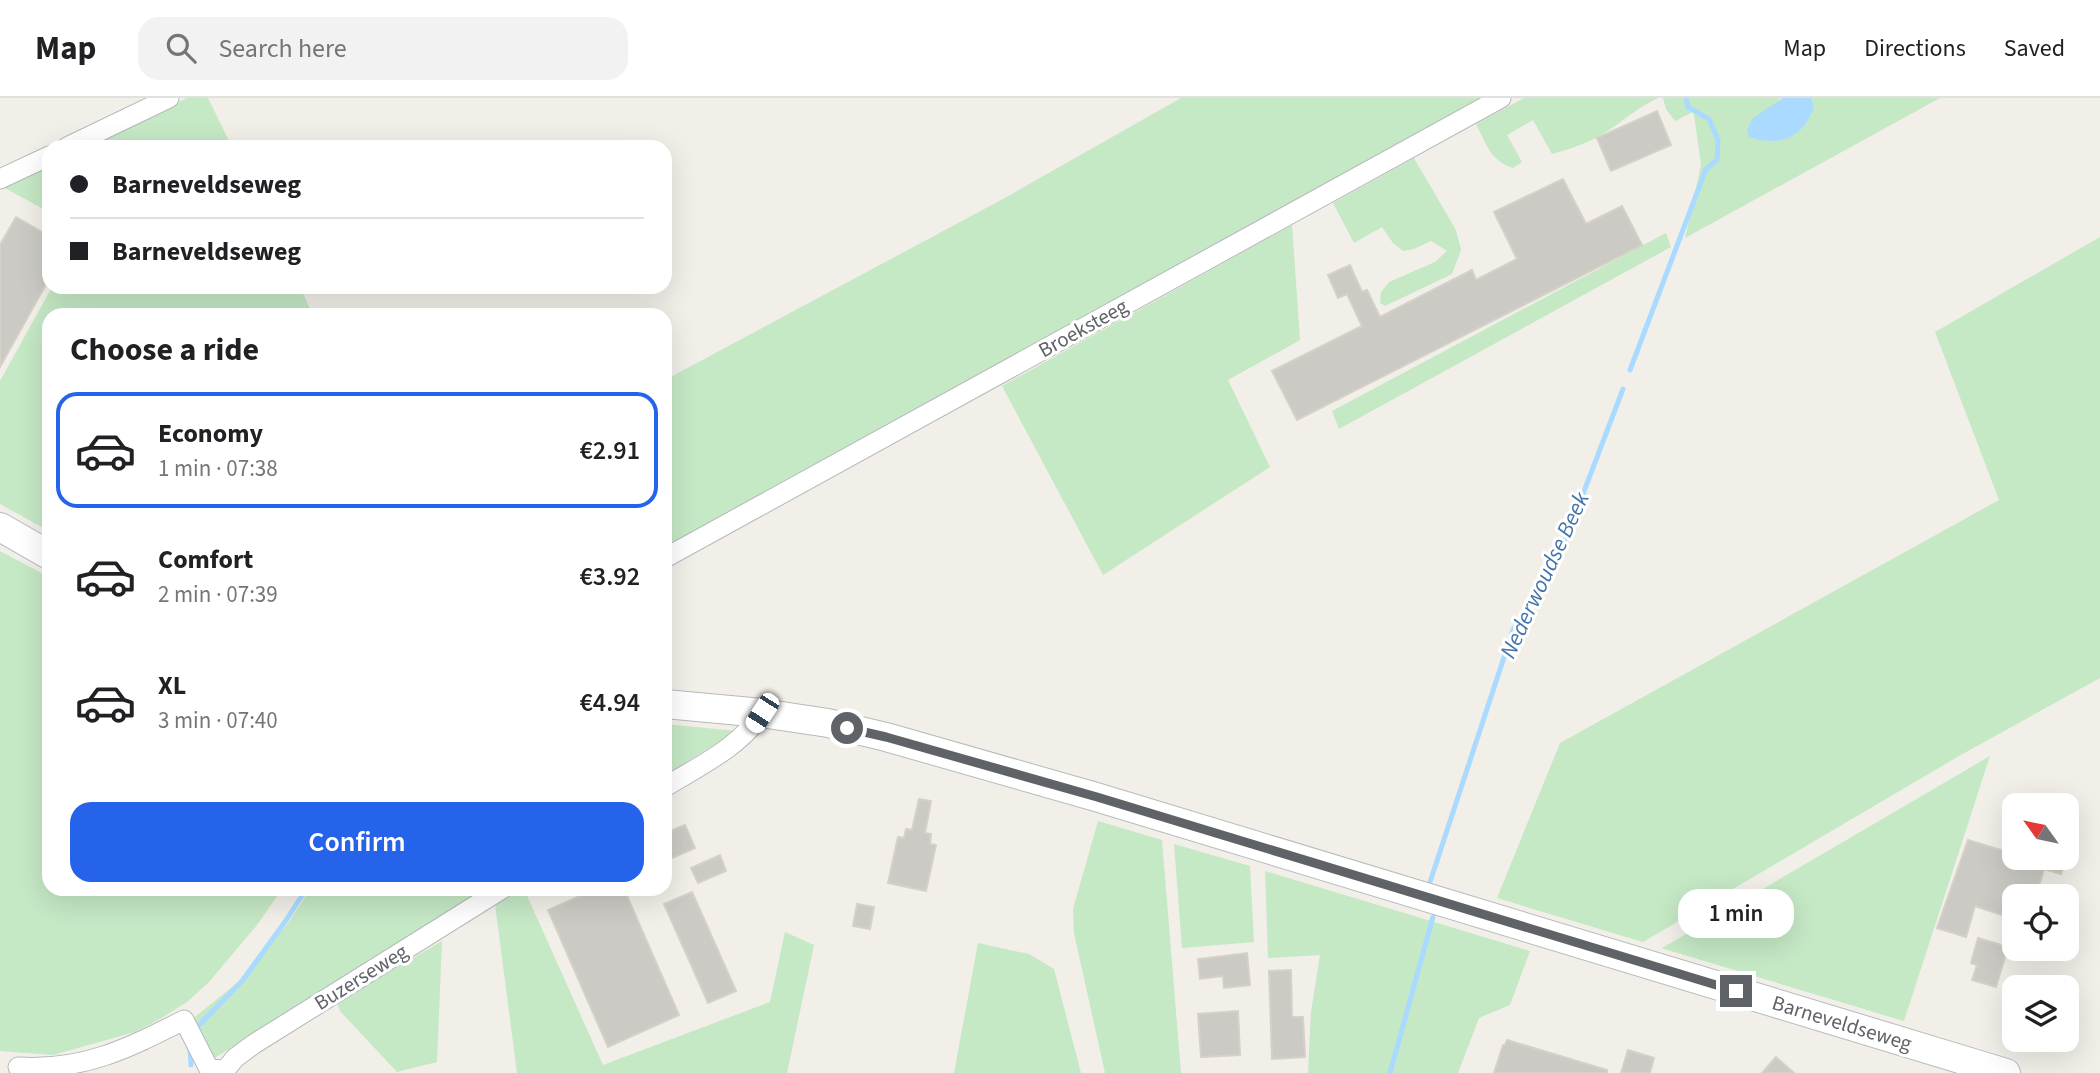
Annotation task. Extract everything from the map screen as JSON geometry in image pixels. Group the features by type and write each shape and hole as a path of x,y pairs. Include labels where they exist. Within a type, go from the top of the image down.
{"main road":[{"path":"0,527 42,551"},
{"name":"Barneveldseweg","path":"672,705 762,713 828,723 886,737 1097,797 2006,1073"}],"street":[{"path":"82,140 169,98"},
{"name":"Broeksteeg","path":"672,554 1501,98"},
{"path":"0,179 42,159"},
{"path":"672,783 722,752 754,726 762,713"},
{"name":"Buzerseweg","path":"18,1067 48,1069 79,1065 133,1046 184,1020 209,1069 224,1071 254,1044 491,896"}],"green space":[{"path":"187,98 208,98 229,140 98,140"},
{"path":"1181,98 1485,98 672,546 672,376 1003,199"},
{"path":"1524,98 1658,98 1598,137 1552,154 1533,120 1507,135 1522,162 1513,168 1494,156 1476,124"},
{"path":"1663,98 1783,98 1777,100 1814,107 1811,98 1940,98 1685,238 1701,165 1694,115 1693,112 1675,121 1666,109"},
{"path":"1414,158 1456,230 1461,250 1452,274 1385,306 1380,303 1381,292 1389,282 1435,262 1447,251 1431,241 1403,251 1393,243 1382,227 1354,243 1333,203"},
{"path":"42,166 42,208 1,186"},
{"path":"1292,225 1300,340 1228,380 1270,467 1103,575 1002,386"},
{"path":"1666,233 1671,247 1339,429 1332,411"},
{"path":"2100,237 2100,678 1959,756 1643,942 1497,898 1560,743 1999,500 1935,332"},
{"path":"48,294 303,294 310,308 42,308 42,527 0,504 0,381"},
{"path":"0,551 42,573 42,896 277,896 257,925 209,982 187,1002 160,1019 135,1032 53,1055 0,1051"},
{"path":"672,725 736,731 672,771"},
{"path":"1990,756 1904,1021 1661,948 1662,948"},
{"path":"1098,821 1162,840 1181,1073 1105,1073 1074,933 1073,909"},
{"path":"1174,844 1250,866 1254,942 1182,948"},
{"path":"1265,871 1530,951 1510,1005 1479,1018 1458,1073 1308,1073 1311,1012 1320,955 1268,958"},
{"path":"306,896 473,896 210,1061 190,1021 237,983 289,922"},
{"path":"506,896 527,896 603,1065 770,1002 785,932 814,945 787,1073 517,1073 495,904"},
{"path":"442,941 437,1062 397,1072 340,1011 337,1002"},
{"path":"978,943 1029,954 1054,969 1081,1073 954,1073"}],"water":[{"path":"1783,98 1811,98 1814,107 1803,127 1789,138 1780,140 1749,137 1747,130 1753,118"}],"building":[{"path":"1657,111 1671,145 1611,171 1597,138"},
{"path":"1563,179 1586,224 1622,206 1642,245 1297,420 1272,371 1362,326 1347,294 1338,298 1328,275 1350,265 1362,292 1367,290 1380,317 1472,270 1476,280 1517,259 1494,212"},
{"path":"16,217 42,232 42,292 0,367 0,245"},
{"path":"919,799 931,801 925,833 931,834 930,844 936,845 926,891 888,883 898,837 904,838 906,829 912,830"},
{"path":"685,825 695,848 672,858 672,830"},
{"path":"1968,840 2002,850 2002,870 2044,870 2040,884 2002,884 2002,915 1975,906 1966,937 1937,928"},
{"path":"720,855 726,871 698,883 691,868"},
{"path":"692,892 736,991 708,1003 664,904"},
{"path":"580,896 627,896 679,1015 608,1047 548,910"},
{"path":"857,904 874,907 870,929 853,926"},
{"path":"1978,938 2002,945 2004,961 1996,987 1972,980 1977,965 1971,963"},
{"path":"1247,953 1250,985 1224,988 1223,976 1200,979 1198,959"},
{"path":"1291,970 1292,1017 1303,1017 1305,1057 1272,1059 1269,971"},
{"path":"1238,1011 1240,1055 1201,1057 1198,1014"},
{"path":"1507,1040 1607,1070 1607,1073 1494,1073"},
{"path":"1628,1050 1654,1058 1650,1073 1621,1073"},
{"path":"1776,1057 1794,1073 1762,1073"}],"waterway":[{"name":"Nederwoudse Beek","path":"1630,370 1706,169 1717,160 1718,140 1709,119 1688,107 1686,98"},
{"name":"Nederwoudse Beek","path":"1430,882 1513,630 1567,536 1623,389"},
{"path":"199,1025 242,981 302,896"},
{"name":"Nederwoudse Beek","path":"1390,1073 1433,917"},
{"path":"190,1047 191,1065"}],"route":[{"path":"847,728 1097,797 1736,991"}]}
